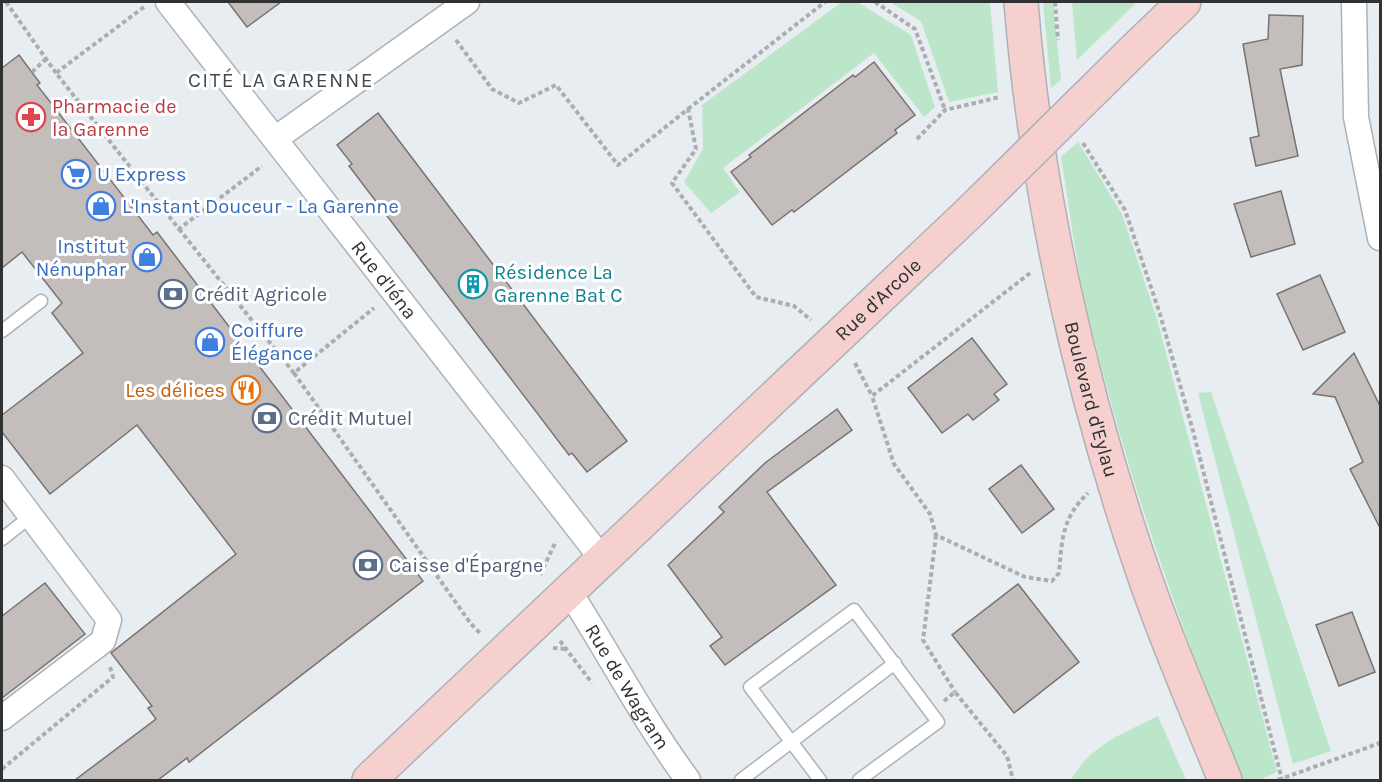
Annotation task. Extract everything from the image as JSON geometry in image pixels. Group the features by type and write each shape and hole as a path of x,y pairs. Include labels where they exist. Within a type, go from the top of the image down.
{"main road":[{"name":"Boulevard d'Eylau","path":"1021,2 1030,90 1057,253 1086,378 1142,570 1225,780"},
{"name":"Rue d'Arcole","path":"369,780 504,655 602,559 969,213 1184,2"}],"street":[{"name":"Rue d'Iéna","path":"168,2 602,559"},
{"path":"280,145 467,2"},
{"path":"1354,2 1356,117 1380,238"},
{"path":"2,478 109,620 103,642 2,718"},
{"name":"Rue de Wagram","path":"569,591 597,635 638,709 688,780"}],"lane":[{"path":"2,331 41,301"},
{"path":"2,539 31,516"},
{"path":"820,780 750,687 854,610 938,722 859,780"},
{"path":"741,780 895,663"}],"path":[{"path":"6,2 56,73 294,373 471,624 504,655"},
{"path":"56,73 152,2"},
{"path":"441,20 492,89 519,103 556,85 618,165 825,2"},
{"path":"875,2 915,29 945,110"},
{"path":"1055,2 1058,45"},
{"path":"32,72 46,59"},
{"path":"917,139 945,110 1030,90"},
{"path":"688,110 696,149 672,183 756,297 794,306 834,340 860,369 872,396 894,464 930,514 936,535 923,640 955,692 1007,756 1013,780"},
{"path":"1082,141 1125,210 1160,314 1193,431 1280,780 1380,743"},
{"path":"179,228 280,145"},
{"path":"872,396 1057,253"},
{"path":"294,373 394,292"},
{"path":"936,535 1025,577 1052,581 1059,573 1062,534 1072,508 1112,469"},
{"path":"2,769 113,677 103,642"},
{"path":"549,649 566,649"},
{"path":"931,712 955,692"}],"green space":[{"path":"842,2 857,2 911,35 935,107 924,117 874,53 723,168 740,192 711,213 684,182 703,149 702,105"},
{"path":"890,2 990,2 998,92 949,102 921,21"},
{"path":"1043,2 1053,2 1061,80 1051,88"},
{"path":"1072,2 1137,2 1077,60"},
{"path":"1078,142 1122,214 1157,319 1277,772 1259,780 1242,780 1175,605 1118,426 1082,287 1061,157"},
{"path":"1211,392 1331,751 1293,764 1198,393"},
{"path":"1158,716 1186,780 1071,780 1079,768 1098,749 1121,734"}],"building":[{"path":"228,2 281,2 247,27"},
{"path":"1269,15 1303,16 1302,65 1280,69 1298,156 1256,166 1250,138 1259,136 1243,44 1268,39"},
{"path":"19,55 40,83 37,85 153,235 157,232 423,581 189,762 187,758 158,780 75,780 156,719 148,708 152,706 111,653 236,554 137,425 50,494 2,432 2,415 83,353 52,313 62,303 22,252 2,268 2,68"},
{"path":"874,62 915,115 895,130 897,133 794,212 792,210 772,225 731,172 751,157 749,155 853,75 855,77"},
{"name":"Résidence La Garenne Bat C","path":"378,113 627,441 587,472 572,453 569,455 349,166 352,164 337,145"},
{"path":"1281,191 1295,244 1251,257 1234,204"},
{"path":"1320,275 1345,332 1303,350 1277,294"},
{"path":"972,338 1007,384 994,394 999,400 973,420 968,414 942,433 908,388"},
{"path":"1354,353 1380,406 1380,528 1350,469 1363,462 1335,397 1313,394"},
{"path":"837,409 852,430 767,492 836,585 725,665 710,646 722,637 668,565 724,512 719,507 765,463"},
{"path":"1021,465 1054,509 1022,533 989,489"},
{"path":"45,583 85,634 2,698 2,616"},
{"path":"1018,584 1079,662 1014,713 952,635"},
{"path":"1352,612 1375,672 1339,686 1316,625"}],"place":[{"name":"Pharmacie de la Garenne","path":"31,117"},
{"name":"U Express","path":"76,174"},
{"name":"L'Instant Douceur - La Garenne","path":"101,206"},
{"name":"Institut Nénuphar","path":"147,257"},
{"name":"Résidence La Garenne Bat C","path":"473,284"},
{"name":"Crédit Agricole","path":"173,294"},
{"name":"Coiffure Élégance","path":"210,342"},
{"name":"Les délices","path":"246,390"},
{"name":"Crédit Mutuel","path":"267,418"},
{"name":"Caisse d'Épargne","path":"368,565"}],"district":[{"name":"CITÉ LA GARENNE","path":"281,80"}]}
